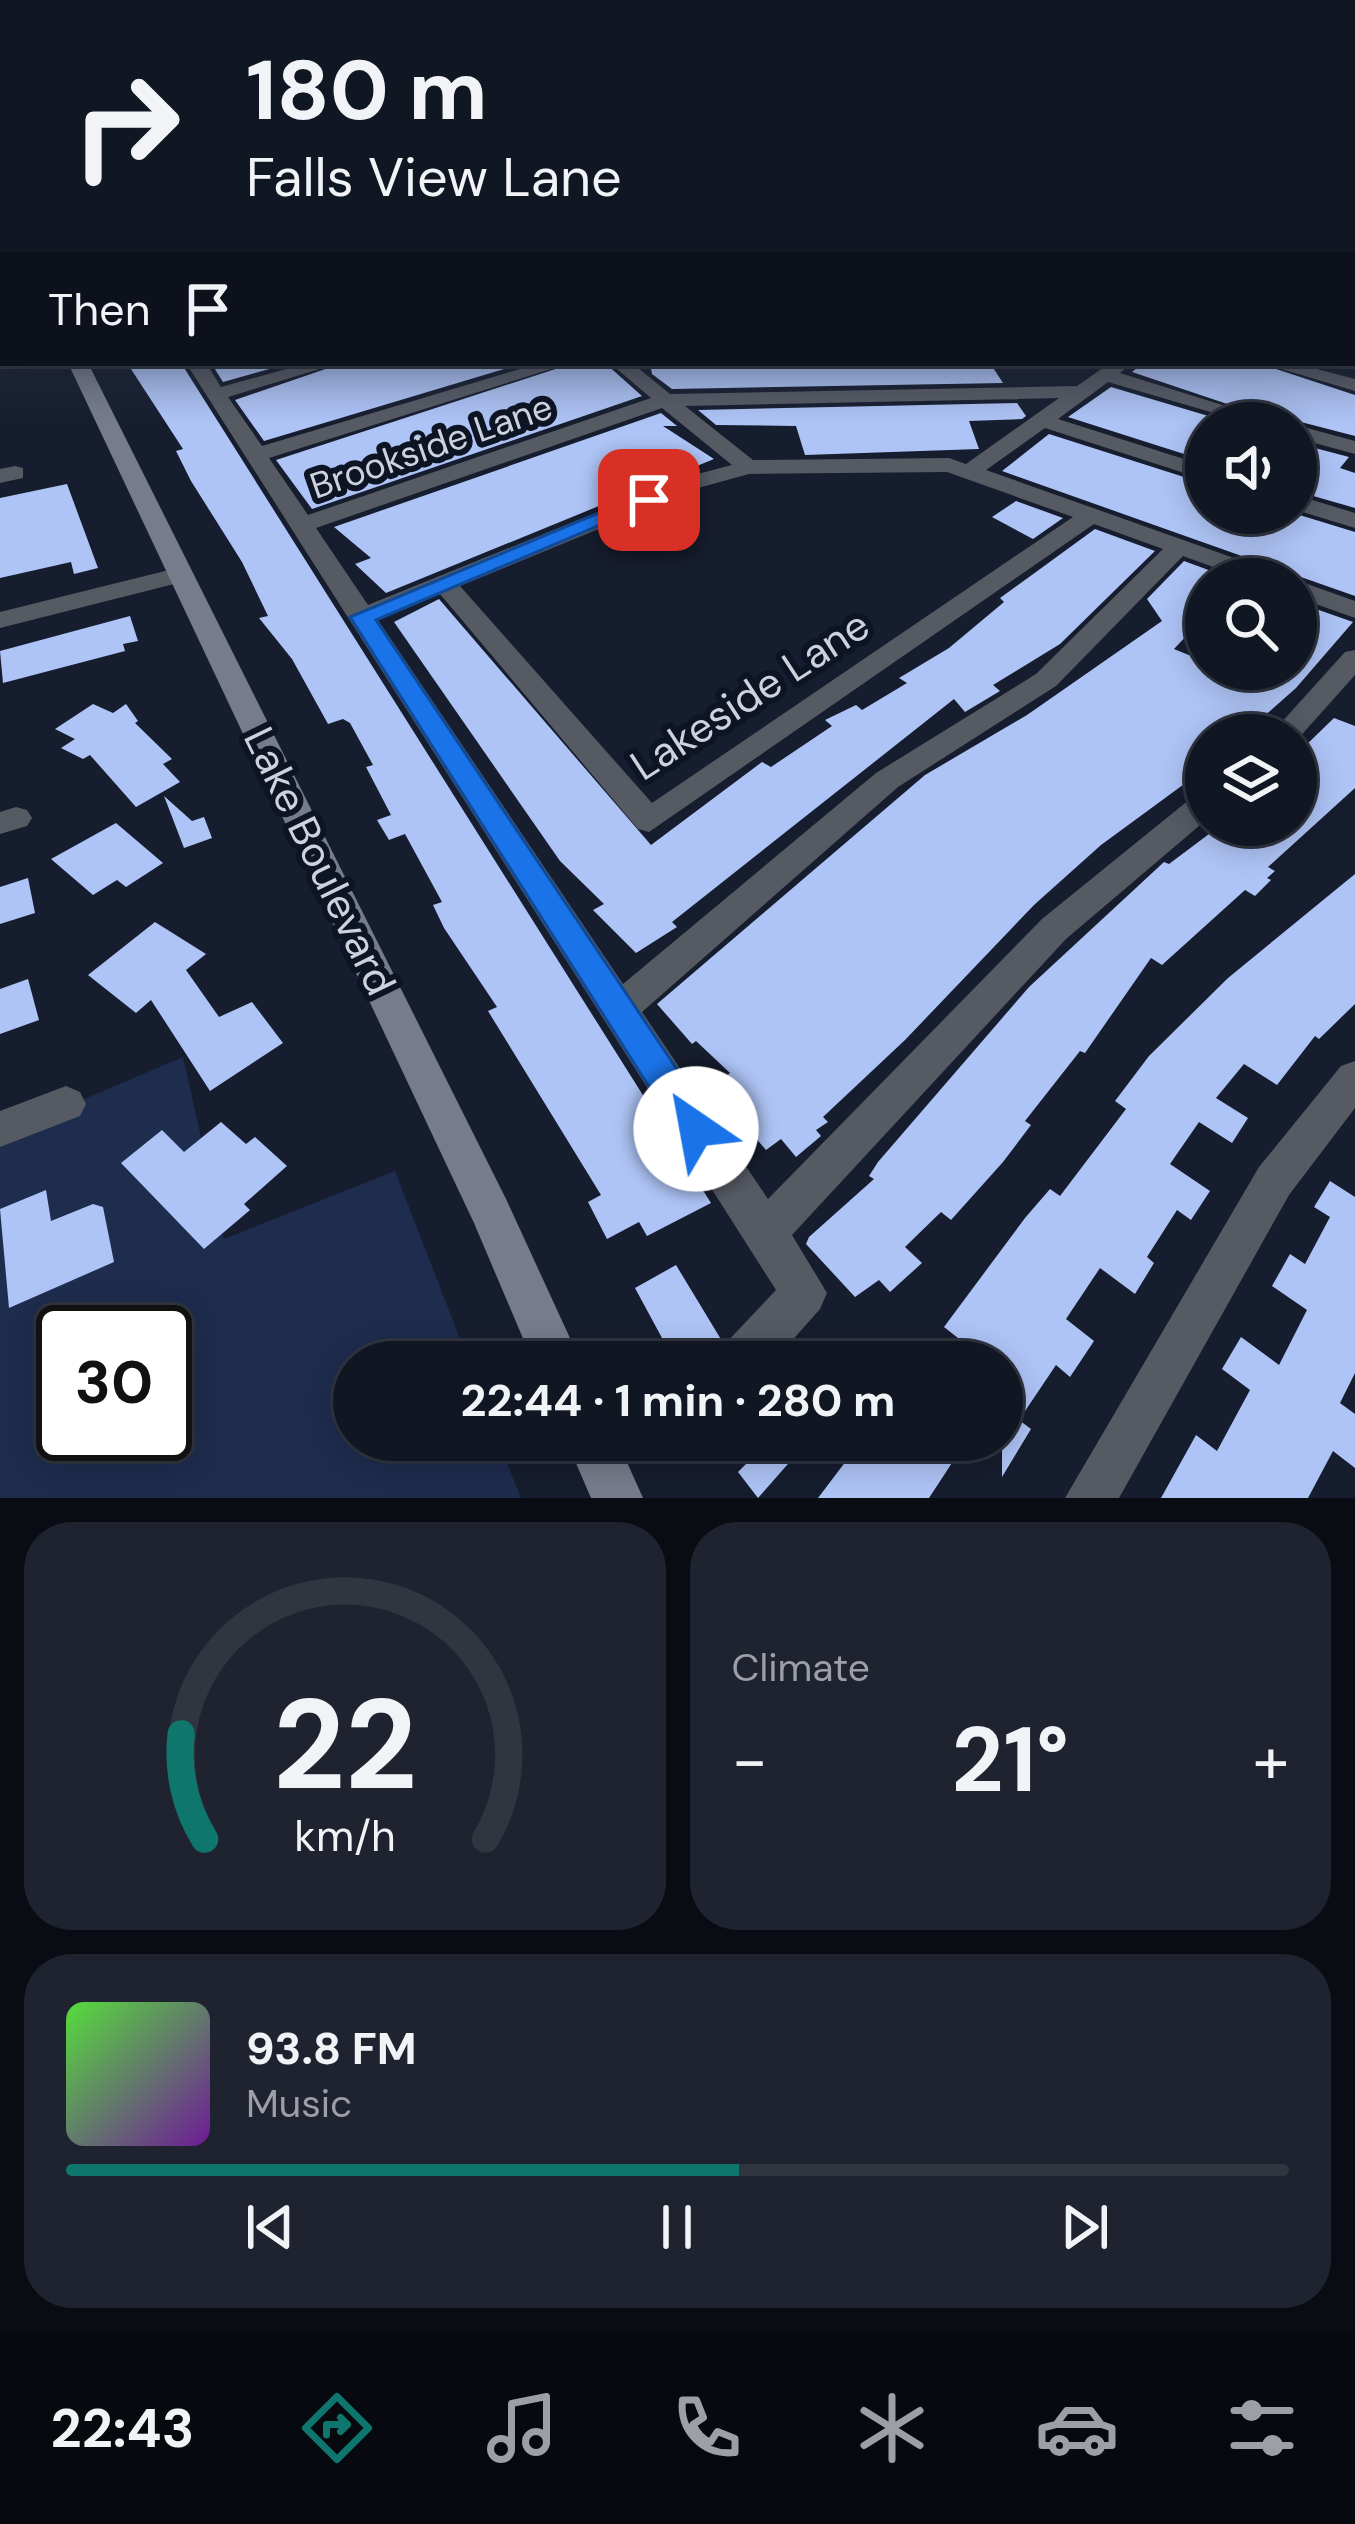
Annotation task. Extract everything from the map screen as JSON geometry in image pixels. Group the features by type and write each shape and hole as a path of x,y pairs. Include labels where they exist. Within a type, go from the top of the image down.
{"main road":[{"name":"Lake Boulevard","path":"79,366 490,1213 547,1341"},
{"path":"600,1461 616,1498"}],"street":[{"path":"198,366 804,1293 760,1341"},
{"path":"217,394 318,366"},
{"path":"256,455 550,366"},
{"path":"624,366 748,467"},
{"path":"1283,366 1355,385"},
{"path":"972,470 1113,369 1209,402"},
{"name":"Brookside Lane","path":"302,525 665,400 1080,392"},
{"path":"1041,420 1185,466"},
{"path":"1317,437 1355,448"},
{"path":"362,617 690,483 748,467 928,463 972,470 1213,558"},
{"path":"1317,509 1355,521"},
{"name":"Lakeside Lane","path":"445,584 649,821 1093,514"},
{"path":"618,1010 887,780 1046,680 1180,546"},
{"path":"0,620 181,575"},
{"path":"1304,714 1355,658"},
{"path":"764,1233 1054,929 1185,820"},
{"path":"1091,1498 1274,1181 1355,1078"},
{"path":"0,1130 66,1104"}],"shaded area":[{"path":"183,1057 224,1239 395,1171 461,1341 333,1341 333,1461 506,1461 521,1498 0,1498 0,1135"}],"building":[{"path":"129,366 183,366 711,1203 647,1236 639,1222 607,1239 588,1202 601,1195 488,1011 497,1007 444,928 433,905 442,902 405,834 389,840 377,820 391,815 366,767 373,765 350,723 343,719 328,724 292,659 259,618 268,616 242,562 191,481 176,451 183,449"},
{"path":"213,366 280,366 223,382"},
{"path":"334,366 514,366 264,441 235,400"},
{"path":"565,366 608,366 642,396 312,509 276,460"},
{"path":"651,366 992,366 1003,383 672,389 652,374"},
{"path":"1139,366 1267,366 1355,395 1355,436 1317,426 1317,402 1221,402 1132,372"},
{"path":"1111,387 1185,409 1185,454 1068,417"},
{"path":"1017,403 1026,416 1022,419 969,421 979,449 805,455 796,426 716,425 698,410"},
{"path":"661,413 677,426 663,426 714,459 386,593 355,564 371,558 334,527"},
{"path":"1049,434 1185,477 1185,534 1317,534 1317,520 1355,532 1355,596 1317,583 1317,558 1247,558 1002,471"},
{"path":"1317,449 1349,457 1340,468 1355,473 1355,508 1317,497"},
{"path":"67,484 98,568 74,574 71,562 0,578 0,498"},
{"path":"1016,501 1063,518 1033,539 992,517"},
{"path":"1095,529 1155,551 1060,644 993,685 1000,691 965,712 954,699 672,922 677,927 636,953 593,910 604,904 560,861 394,622 439,599 651,845 762,762 771,767 832,726 825,720 856,705 862,710 907,683 899,678 949,648 1004,602 1000,598"},
{"path":"1185,561 1185,637 1174,649 1185,653 1185,690 1294,690 1267,714 1185,714 1185,783 1101,845 1034,905 905,1040 823,1117 828,1122 816,1130 821,1136 796,1157 781,1139 766,1150 717,1093 733,1083 726,1076 730,1073 696,1041 692,1044 657,1004 925,775 1027,715 1162,621 1147,599"},
{"path":"1317,609 1353,622 1317,664"},
{"path":"130,616 138,641 123,644 125,651 3,683 0,651"},
{"path":"93,704 113,713 126,704 135,723 172,759 163,764 180,782 136,807 90,755 83,759 61,748 75,739 55,729"},
{"path":"1334,718 1355,726 1355,788 1317,823 1317,734"},
{"path":"164,796 192,821 204,817 212,838 184,848"},
{"path":"116,823 163,863 126,887 117,880 93,895 51,859"},
{"path":"1193,846 1291,846 1268,867 1275,871 1267,878 1271,880 1255,896 1245,890 1162,965 1151,958 1085,1053 1080,1051 1025,1121 1031,1125 1003,1162 951,1220 941,1212 905,1247 922,1263 890,1292 879,1280 855,1297 806,1244 809,1237 874,1179 869,1176 878,1162 1029,987 1164,862 1169,864"},
{"path":"1355,874 1355,1004 1319,1039 1315,1036 1277,1085 1244,1064 1216,1098 1248,1118 1232,1143 1199,1122 1170,1164 1210,1191 1191,1220 1177,1210 1147,1257 1154,1263 1135,1294 1100,1268 1066,1319 1094,1341 1070,1377 1056,1365 1023,1414 1023,1341 956,1341 944,1327 1025,1218 1050,1189 1060,1196 1126,1109 1115,1101 1149,1056 1228,978"},
{"path":"28,878 35,913 0,924 0,887"},
{"path":"155,922 206,954 186,970 219,1017 252,1002 283,1043 210,1091 151,1000 136,1013 88,975"},
{"path":"28,979 39,1020 0,1034 0,989"},
{"path":"221,1122 246,1144 255,1137 287,1166 244,1204 250,1210 204,1249 121,1163 162,1130 184,1152"},
{"path":"1330,1181 1355,1197 1355,1373 1340,1403 1355,1414 1355,1468 1333,1451 1308,1498 1161,1498 1196,1435 1217,1451 1250,1390 1222,1369 1241,1337 1279,1365 1307,1310 1272,1286 1290,1254 1305,1264 1330,1217 1314,1207"},
{"path":"46,1190 51,1221 93,1204 103,1207 114,1262 9,1308 0,1209"},
{"path":"676,1265 722,1341 664,1341 635,1288"},
{"path":"749,1461 791,1461 758,1498 738,1472"},
{"path":"846,1461 953,1461 929,1498 818,1498"}],"route":[{"path":"649,500 362,617 696,1129"}]}
